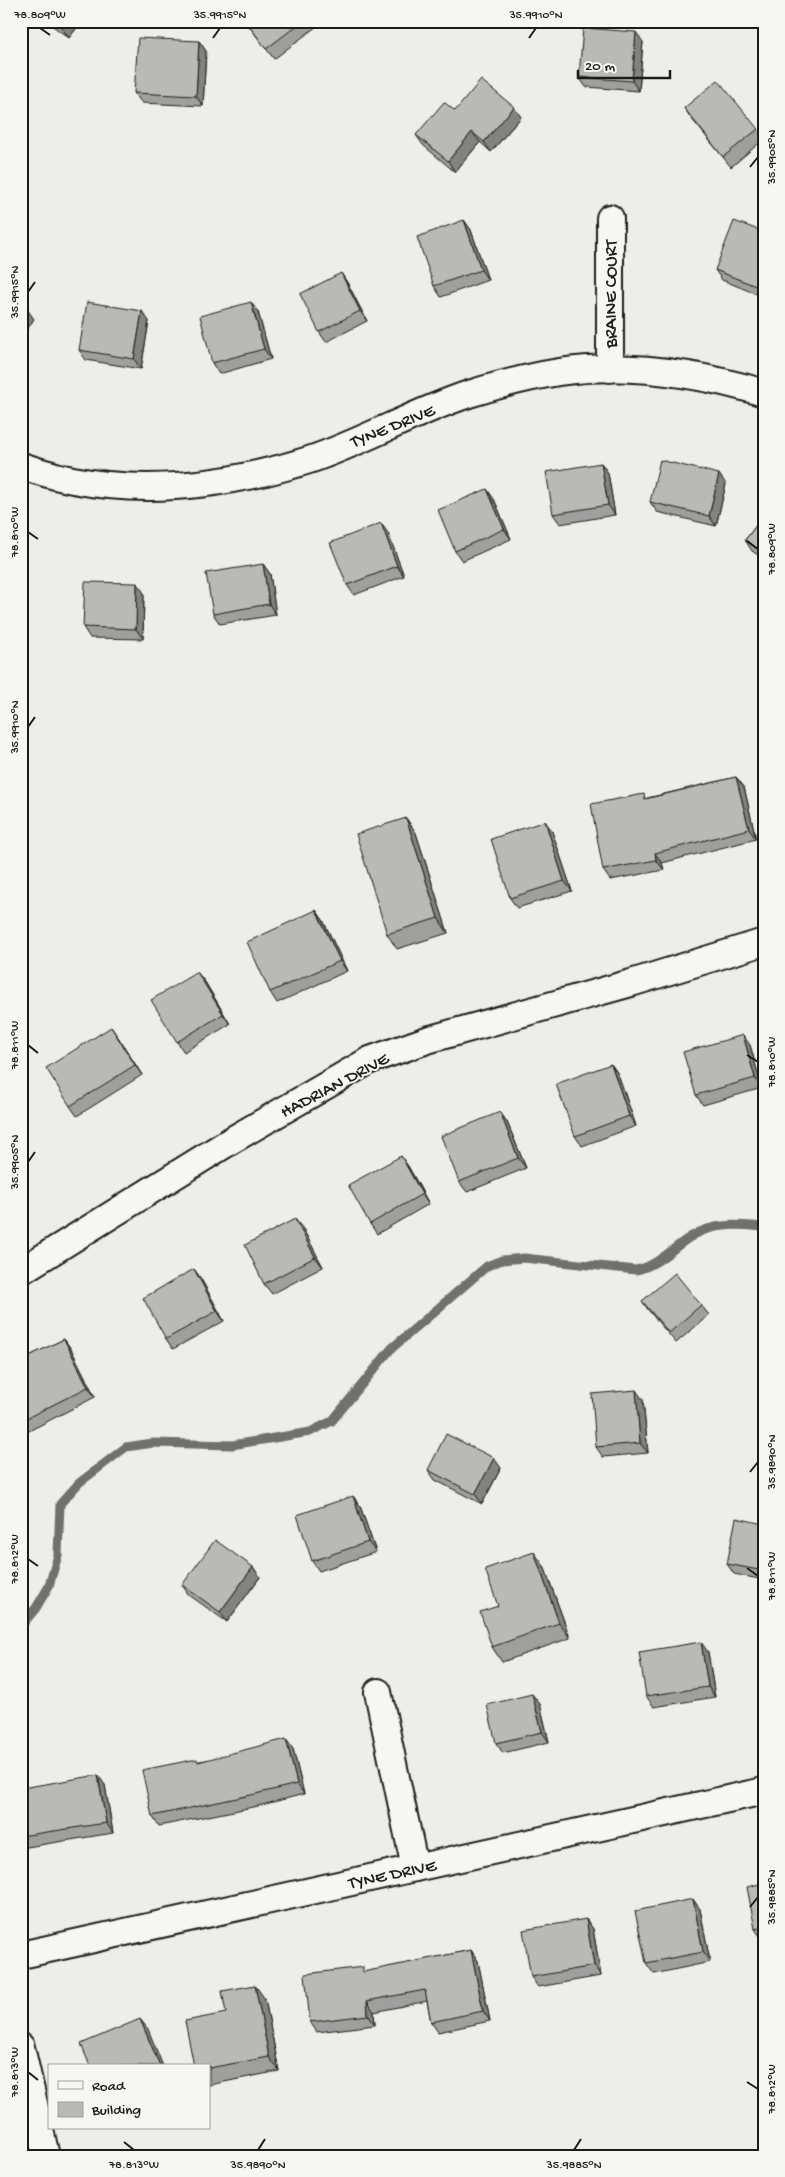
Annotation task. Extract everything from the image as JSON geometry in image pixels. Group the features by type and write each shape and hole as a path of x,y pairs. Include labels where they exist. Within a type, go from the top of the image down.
{"street":[{"name":"BRAINE COURT","path":"610,218 610,370"},
{"name":"TYNE DRIVE","path":"21,466 73,480 107,484 148,487 188,486 206,483 266,471 309,459 468,395 515,381 560,372 664,370 764,393"},
{"name":"HADRIAN DRIVE","path":"21,1270 154,1190 232,1140 370,1060 427,1040 632,983 764,942"},
{"path":"378,1692 414,1868"},
{"name":"TYNE DRIVE","path":"21,1955 764,1790"},
{"path":"21,2047 46,2156"}],"building":[{"path":"52,21 67,21 62,28"},
{"path":"246,21 303,21 266,49"},
{"path":"583,28 636,32 632,81 579,77"},
{"path":"138,38 199,41 196,96 134,93"},
{"path":"481,80 514,107 484,142 472,132 448,161 416,135 444,102 455,111"},
{"path":"718,80 758,129 723,157 684,108"},
{"path":"464,220 481,270 434,286 417,237"},
{"path":"734,221 764,232 764,281 761,288 715,270"},
{"path":"341,273 360,311 319,332 300,294"},
{"path":"87,302 142,311 134,359 79,350"},
{"path":"251,302 264,349 212,363 200,316"},
{"path":"21,305 27,309 21,318"},
{"path":"660,460 719,474 709,516 650,502"},
{"path":"601,463 608,505 553,514 546,472"},
{"path":"487,489 504,529 455,551 438,510"},
{"path":"764,515 764,554 745,540"},
{"path":"381,523 397,566 347,585 330,543"},
{"path":"263,564 269,604 213,614 206,573"},
{"path":"85,582 137,583 136,629 83,627"},
{"path":"736,777 749,829 655,853 656,860 603,870 591,804 644,794 645,799"},
{"path":"406,818 438,918 387,934 356,834"},
{"path":"545,821 564,881 510,898 491,839"},
{"path":"316,910 340,961 270,992 247,942"},
{"path":"197,972 223,1014 177,1042 151,1000"},
{"path":"111,1027 135,1065 70,1106 46,1068"},
{"path":"743,1035 755,1078 696,1095 683,1052"},
{"path":"611,1064 629,1116 575,1136 556,1084"},
{"path":"500,1112 518,1158 459,1182 441,1136"},
{"path":"401,1156 422,1194 370,1224 348,1185"},
{"path":"295,1219 315,1257 264,1284 245,1245"},
{"path":"194,1269 217,1311 166,1339 143,1298"},
{"path":"675,1273 701,1305 669,1333 642,1301"},
{"path":"64,1339 88,1387 21,1421 21,1360"},
{"path":"636,1390 640,1443 596,1447 592,1394"},
{"path":"446,1434 494,1458 475,1494 428,1470"},
{"path":"353,1496 368,1542 312,1561 297,1515"},
{"path":"736,1518 764,1524 764,1571 727,1564"},
{"path":"215,1540 253,1567 220,1612 182,1585"},
{"path":"534,1552 559,1623 492,1647 480,1612 498,1606 485,1569"},
{"path":"701,1642 708,1687 646,1696 639,1652"},
{"path":"532,1694 542,1732 496,1743 487,1705"},
{"path":"286,1739 297,1784 152,1816 142,1770 197,1759 198,1762"},
{"path":"98,1775 106,1823 21,1836 21,1809 25,1809 22,1788"},
{"path":"764,1883 764,1927 755,1929 747,1887"},
{"path":"693,1899 703,1952 646,1963 635,1911"},
{"path":"586,1919 594,1966 531,1977 523,1930"},
{"path":"471,1950 483,2011 431,2022 425,1990 367,2001 368,2015 310,2022 305,1974 363,1967 363,1972"},
{"path":"255,1985 269,2057 210,2068 210,2064 194,2064 185,2021 226,2013 222,1991"},
{"path":"140,2019 159,2064 89,2064 81,2044"}],"waterway":[{"path":"21,1626 36,1608 49,1586 58,1555 60,1504 79,1483 126,1447 153,1443 232,1445 310,1432 332,1421 391,1349 487,1266 502,1260 524,1258 636,1270 651,1265 685,1240 709,1228 718,1226 764,1227"}]}
